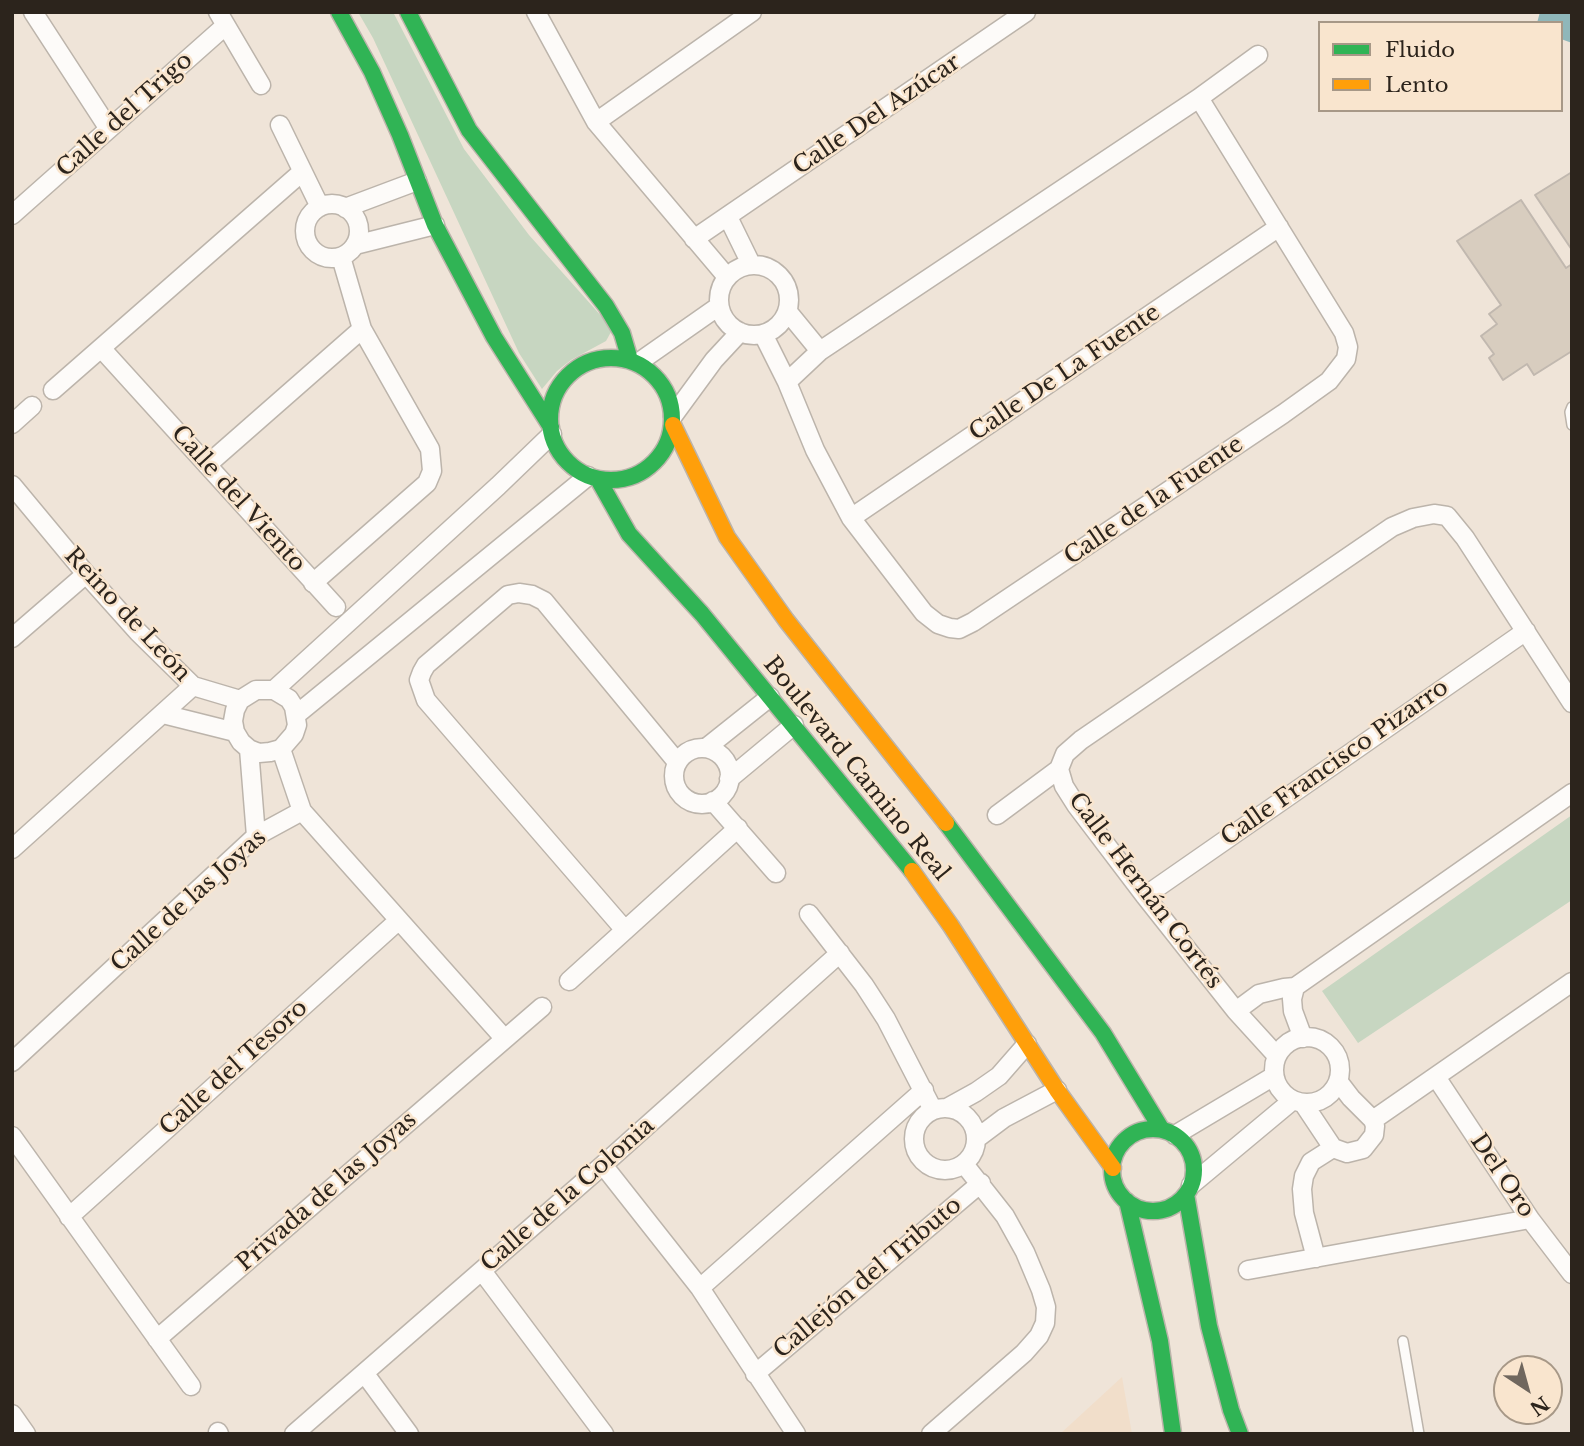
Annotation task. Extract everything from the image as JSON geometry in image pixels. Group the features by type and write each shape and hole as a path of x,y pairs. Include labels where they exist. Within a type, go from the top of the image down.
{"street":[{"path":"33,12 109,129"},
{"path":"339,12 372,72 435,225 494,337 551,430 564,459 593,477 619,480 639,474 655,462 667,445 673,421 715,359 740,332"},
{"path":"408,12 469,130 606,306 634,361"},
{"path":"536,12 596,122 727,277"},
{"path":"596,122 752,12"},
{"name":"Calle Del Azúcar","path":"694,239 1026,12"},
{"path":"222,19 261,85"},
{"name":"Calle del Trigo","path":"12,215 109,129 222,19"},
{"path":"763,334 787,382 820,351 1199,98 1258,55"},
{"name":"Calle de la Fuente","path":"787,382 815,450 851,518 924,613 938,624 959,629 974,622 1283,414 1329,381 1346,359 1348,347 1344,333 1199,98"},
{"path":"280,125 320,207"},
{"path":"53,390 302,172"},
{"path":"417,181 345,208 328,204 320,207 307,219 305,237 315,253 323,257 341,257 355,245 435,225"},
{"path":"345,208 356,220 359,229 355,245"},
{"path":"728,217 751,264"},
{"name":"Calle De La Fuente","path":"851,518 1279,227"},
{"name":"Calle del Viento","path":"101,348 313,583 428,483 432,471 430,449 362,329 341,257"},
{"path":"751,264 774,270 783,278 788,288 788,312 774,330 763,334 751,335 730,326 719,306 719,295 727,277 738,268 751,264"},
{"path":"634,361 719,306"},
{"path":"788,312 820,351"},
{"path":"207,465 362,329"},
{"path":"274,690 498,486 551,430 550,412 556,391 569,374 587,362 608,358 634,361 653,374 664,386 670,400 673,421"},
{"path":"12,424 32,406"},
{"name":"Boulevard Camino Real","path":"673,421 727,537 786,620 972,855 1103,1033 1168,1132"},
{"path":"296,715 593,477"},
{"name":"Boulevard Camino Real","path":"593,477 629,534 702,614 899,852 1057,1090 1113,1168"},
{"name":"Reino de León","path":"12,485 138,632 193,686 12,849"},
{"name":"Calle Hernán Cortés","path":"1572,703 1465,538 1447,516 1434,514 1413,518 1392,527 1081,740 1065,754 1059,769 1064,786 1076,805 1236,1011 1259,995 1294,987 1572,793"},
{"path":"12,638 86,574"},
{"path":"313,583 336,607"},
{"path":"624,929 426,700 419,680 426,665 508,595 532,594 544,601 677,762"},
{"name":"Calle Francisco Pizarro","path":"1145,896 1526,631"},
{"path":"193,686 240,701"},
{"path":"274,690 289,699 296,715 294,734 281,749 259,752 249,749 240,742 235,732 235,710 240,701 256,691 274,690"},
{"path":"770,698 706,748 690,751 677,762 674,779 681,795 696,803 713,801 721,796 729,779 794,725"},
{"path":"163,714 235,732"},
{"path":"706,748 714,751 726,762 729,779"},
{"path":"249,749 256,836"},
{"path":"281,749 302,811 504,1038"},
{"path":"997,815 1059,769"},
{"path":"713,801 776,873"},
{"name":"Calle de las Joyas","path":"12,1062 256,836 302,811"},
{"path":"569,981 738,828"},
{"path":"809,914 886,1019 924,1090 940,1109 956,1110 971,1121 976,1139 971,1157 964,1164 946,1170 936,1169 920,1158 915,1150 914,1130 919,1121 940,1109 976,1092 999,1076 1027,1044"},
{"name":"Calle del Tesoro","path":"69,1217 400,920"},
{"name":"Calle de la Colonia","path":"294,1434 603,1165 840,953"},
{"path":"1294,987 1293,1011 1303,1038"},
{"path":"1373,1120 1570,987"},
{"name":"Privada de las Joyas","path":"157,1339 542,1007"},
{"path":"1236,1011 1277,1056"},
{"path":"1303,1038 1325,1042 1333,1050 1338,1060 1338,1082 1373,1120 1374,1135 1363,1149 1347,1153 1333,1148 1298,1102 1284,1094 1274,1076 1277,1056 1283,1047 1303,1038"},
{"path":"1168,1132 1274,1076"},
{"name":"Del Oro","path":"1436,1077 1530,1219 1572,1274"},
{"path":"1241,1434 1231,1410 1209,1325 1188,1190 1194,1162 1190,1152 1168,1132 1150,1129 1128,1137 1115,1156 1113,1168 1116,1186 1127,1201 1136,1207 1157,1210 1168,1208 1188,1190 1298,1102 1314,1103 1324,1098 1338,1082"},
{"path":"700,1288 924,1090"},
{"path":"976,1139 1004,1118 1057,1090"},
{"path":"12,1136 191,1386"},
{"path":"1317,1258 1304,1213 1301,1189 1311,1162 1333,1148"},
{"path":"931,1434 1024,1353 1040,1336 1045,1323 1044,1299 1025,1252 1005,1216 964,1164"},
{"path":"603,1165 700,1288 796,1434"},
{"name":"Callejón del Tributo","path":"755,1374 981,1183"},
{"path":"1127,1201 1160,1341 1173,1434"},
{"path":"1248,1270 1530,1219"},
{"path":"482,1271 604,1434"},
{"path":"365,1374 409,1434"},
{"path":"12,1414 26,1434"}],"lane":[{"path":"1572,407 1572,425"},
{"path":"1402,1341 1419,1434"}],"shaded area":[{"path":"1122,1377 1132,1434 1060,1434"}],"green space":[{"path":"358,12 393,12 464,149 529,235 603,318 611,332 606,341 557,371 542,389 519,353 373,38"},
{"path":"1572,815 1572,900 1358,1043 1322,991"}],"water":[{"path":"1540,12 1572,12 1572,43 1563,40 1563,21 1538,21"}],"building":[{"path":"1572,172 1572,250 1535,195"},
{"path":"1521,200 1566,268 1572,264 1572,351 1534,375 1527,364 1503,380 1489,358 1494,354 1481,336 1497,324 1489,314 1501,305 1457,241"}],"traffic: fast":[{"path":"339,12 372,72 435,225 494,337 551,427"},
{"path":"408,12 469,130 606,306 622,333 630,360"},
{"path":"611,358 634,363 654,376 667,396 672,419 667,442 654,462 634,475 611,480 588,475 568,462 555,442 550,419 555,396 568,376 588,363 611,358"},
{"path":"598,479 629,534 702,614 912,871"},
{"path":"946,823 1103,1033 1162,1130"},
{"path":"1153,1129 1169,1132 1182,1141 1191,1154 1194,1170 1191,1186 1182,1199 1169,1208 1153,1211 1137,1208 1124,1199 1115,1186 1112,1170 1115,1154 1124,1141 1137,1132 1153,1129"},
{"path":"1186,1194 1209,1326 1240,1434"},
{"path":"1127,1201 1160,1341 1173,1434"}],"traffic: slow":[{"path":"673,425 727,537 786,620 946,823"},
{"path":"912,871 951,926 1057,1090 1113,1168"}]}
